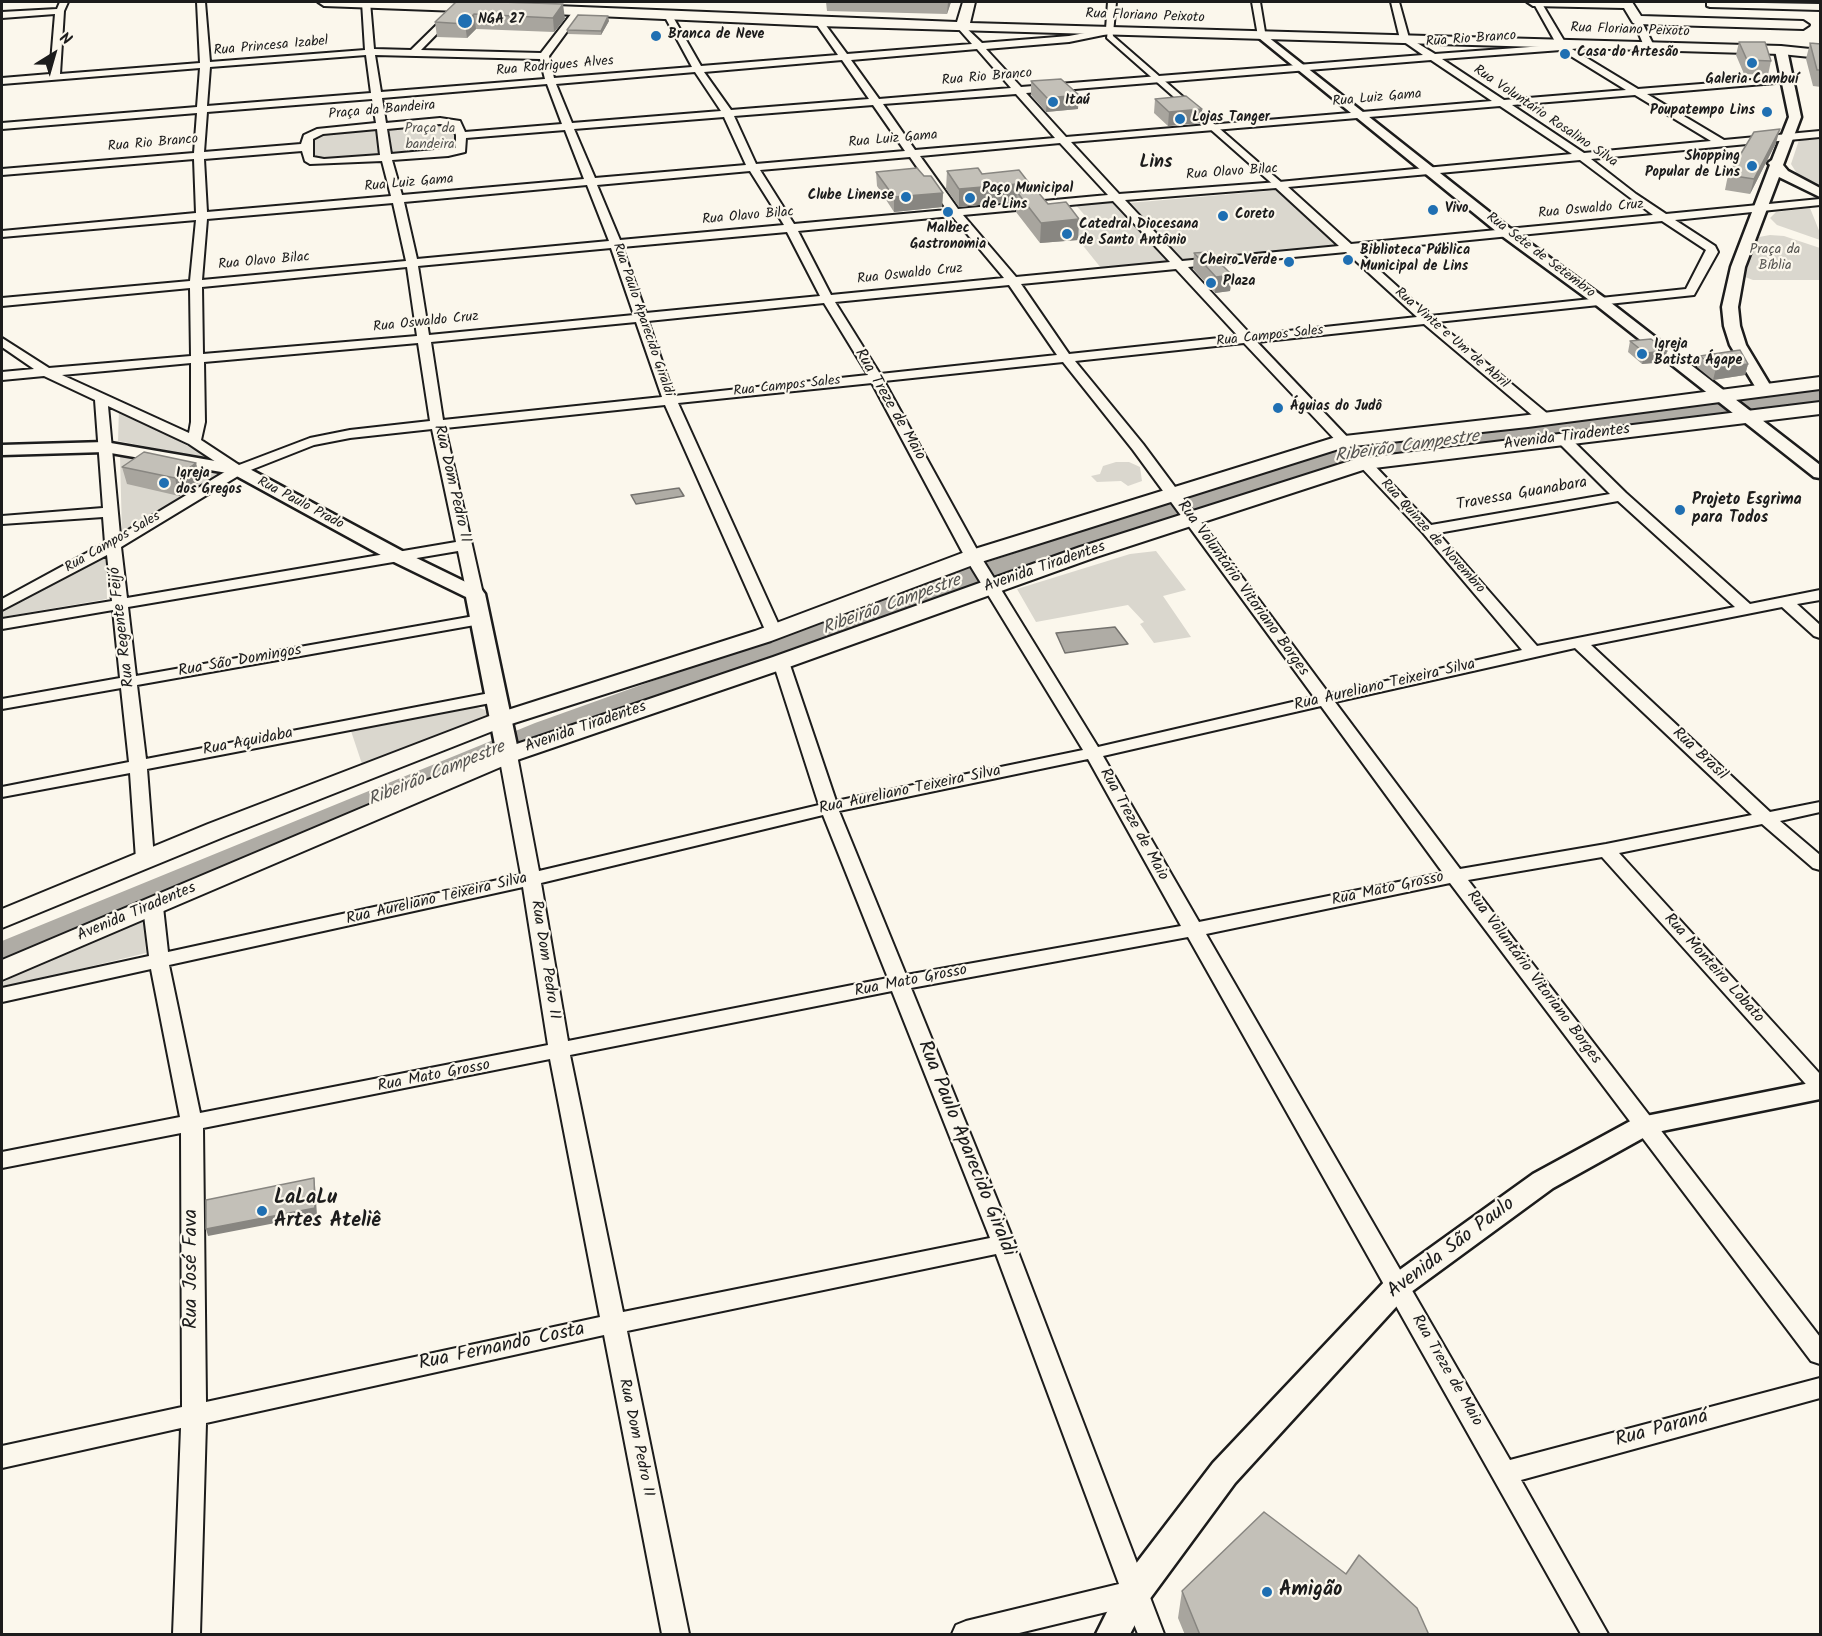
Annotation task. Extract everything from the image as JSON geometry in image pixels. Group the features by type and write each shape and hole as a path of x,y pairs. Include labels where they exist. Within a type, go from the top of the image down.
{"main road":[{"path":"324,2 462,4 494,8"},
{"path":"669,17 681,2"},
{"path":"962,27 969,2"},
{"path":"1536,2 1628,3 1637,20 1803,25"},
{"name":"Rua Floriano Peixoto","path":"518,9 669,17 821,17 962,27 1406,39 1562,46 1781,50 1821,54"},
{"path":"1781,50 1787,39 1803,25 1821,17"},
{"name":"Avenida Tiradentes","path":"2,919 145,859 504,739 781,662 983,572 1088,552 1182,508 1345,443 1723,398 1821,383"},
{"name":"Avenida Tiradentes","path":"2,971 153,907 504,739 774,632 983,572 1182,508 1361,461 1821,408"}],"street":[{"path":"194,441 198,422 199,359 196,283 202,217 199,155 205,65 201,2"},
{"name":"Rua Dom Pedro II","path":"365,2 386,158 412,263 422,339 437,423 465,545 504,739 531,879 559,1052 676,1635"},
{"path":"1112,2 1109,37 1279,185"},
{"path":"1256,2 1263,36"},
{"path":"1395,2 1406,39"},
{"path":"1536,2 1562,46 1720,142"},
{"path":"1709,3 1821,7"},
{"path":"1709,3 1721,22"},
{"path":"414,52 462,4"},
{"path":"2,15 62,6 55,77"},
{"path":"544,56 578,11"},
{"name":"Rua Treze de Maio","path":"669,17 728,114 753,168 791,228 826,299 876,378 983,572 1093,753 1595,1635"},
{"name":"Rua Voluntário Vitoriano Borges","path":"821,17 841,56 878,102 911,154 955,213 1012,280 1065,357 1182,508 1455,876 1821,1354"},
{"path":"1637,20 1649,46"},
{"name":"Rua Quinze de Novembro","path":"962,27 981,45 1018,91 1063,140 1428,530 1533,652"},
{"name":"Rua Rodrigues Alves","path":"2,126 1069,39 1110,31"},
{"name":"Rua Sete de Setembro","path":"1263,36 1507,233 1601,302 1820,472"},
{"name":"Rua Voluntário Rosalino Silva","path":"1406,39 1580,155 1632,196 1705,242 1712,252 1698,275 1693,289 1684,294"},
{"name":"Rua Rio Branco","path":"461,135 1562,46"},
{"path":"1765,390 1738,345 1732,326 1730,307 1738,267 1761,208 1775,163 1789,137 1795,117 1781,50"},
{"name":"Rua Princesa Izabel","path":"2,81 370,52 544,56"},
{"name":"Rua Paulo Aparecido Giraldi","path":"544,56 550,81 567,126 616,244 669,399 774,632"},
{"name":"Rua Luiz Gama","path":"2,234 1063,140 1787,79"},
{"name":"Praça da Bandeira","path":"307,147 310,135 321,131 381,125 452,122 456,123 461,135"},
{"name":"Rua Olavo Bilac","path":"2,302 1118,197 1279,185 1821,134"},
{"path":"307,147 308,158 315,162 386,158 456,152 461,150 461,135"},
{"name":"Rua Rio Branco","path":"2,172 307,147"},
{"path":"1775,163 1783,174 1821,193"},
{"name":"Rua Vinte e Um de Abril","path":"1279,185 1427,320 1544,418"},
{"name":"Rua Oswaldo Cruz","path":"2,376 422,339 1821,202"},
{"name":"Rua Campos Sales","path":"2,605 113,545 238,470 310,442 350,434 1065,357 1684,294"},
{"name":"Rua Paulo Prado","path":"2,342 48,372 194,441 238,470 398,556 475,594"},
{"name":"Rua Regente Feijó","path":"101,396 113,545 130,681 145,859"},
{"path":"1562,438 1621,496 1745,608"},
{"path":"2,450 105,447 238,470"},
{"name":"Travessa Guanabara","path":"1428,530 1621,496"},
{"path":"2,520 110,512"},
{"path":"2,624 465,545"},
{"name":"Rua Aureliano Teixeira Silva","path":"2,995 531,879 829,808 1093,753 1533,652 1745,608 1821,595"},
{"path":"1784,601 1821,633"},
{"name":"Rua São Domingos","path":"2,704 480,620"},
{"name":"Rua Brasil","path":"1580,644 1766,818 1821,864"},
{"name":"Rua Paulo Aparecido Giraldi","path":"781,662 829,808 1004,1244 1151,1635"},
{"name":"Rua Aquidaba","path":"2,792 495,697"},
{"name":"Rua Mato Grosso","path":"2,1160 559,1052 899,983 1192,930 1455,876 1606,850 1821,807"},
{"name":"Rua Monteiro Lobato","path":"1606,850 1821,1089"},
{"name":"Rua José Fava","path":"153,907 159,962 192,1124 194,1417 187,1635"},
{"name":"Avenida São Paulo","path":"1113,1635 1134,1593 1224,1473 1397,1287 1544,1181 1645,1125 1821,1089"},
{"name":"Rua Fernando Costa","path":"2,1457 194,1417 612,1324 1004,1244"},
{"name":"Rua Paraná","path":"1504,1473 1821,1388"},
{"path":"966,1635 1134,1593"}],"green space":[{"name":"Praça da bandeira","path":"456,123 460,150 387,157 382,126"},
{"name":"Praça da bandeira","path":"379,126 384,157 311,160 311,135"},
{"path":"1820,139 1820,189 1801,180 1791,164 1799,140"},
{"path":"1279,190 1339,247 1180,263 1129,203"},
{"path":"1119,199 1169,261 1101,268 1064,222 1088,219 1074,203"},
{"path":"1810,208 1820,233 1820,240 1777,225 1770,218 1776,212"},
{"name":"Praça da Bíblia","path":"1784,236 1820,248 1820,280 1753,280 1745,277 1744,273 1759,237"},
{"path":"119,408 211,459 118,441"},
{"path":"120,456 221,474 122,534"},
{"path":"1116,462 1129,462 1140,467 1142,481 1128,486 1121,481 1097,482 1091,476 1100,474 1103,466"},
{"path":"1156,551 1186,590 1163,596 1191,637 1154,643 1140,624 1144,622 1128,605 1036,622 1017,589 1130,554"},
{"path":"106,556 107,599 2,617 2,611"},
{"path":"474,706 485,710 487,715 485,719 366,765 362,764 351,731"},
{"path":"144,918 146,953 2,988 2,983 14,976"}],"shaded area":[{"path":"679,488 684,496 636,504 631,495"},
{"path":"1115,627 1128,644 1065,653 1056,633"}],"building":[{"path":"456,2 563,4 553,18 474,14 465,24 435,22"},
{"path":"578,15 608,16 601,31 567,30"},
{"path":"1739,42 1765,42 1771,61 1747,60"},
{"path":"1810,43 1821,44 1821,70 1817,70"},
{"path":"1061,79 1079,95 1047,98 1031,81"},
{"path":"1186,96 1202,109 1169,112 1155,99"},
{"path":"1780,129 1754,179 1728,175 1754,132"},
{"path":"917,168 924,176 931,176 943,193 894,197 876,172"},
{"path":"978,168 982,174 1019,170 1029,183 959,189 947,171"},
{"path":"1037,191 1048,204 1066,202 1079,219 1041,223 1017,192"},
{"path":"1209,252 1232,275 1216,277 1194,253"},
{"path":"1651,339 1667,351 1645,353 1630,341"},
{"path":"1740,350 1748,364 1716,368 1700,356"},
{"path":"144,452 196,463 175,478 122,467"},
{"name":"LaLaLu Artes Ateliê","path":"314,1178 315,1208 206,1229 206,1200"},
{"name":"Amigão","path":"1264,1512 1346,1574 1359,1555 1417,1608 1429,1635 1200,1635 1182,1591"}],"waterway":[{"name":"Ribeirão Campestre","path":"2,954 546,730 964,579 1332,457 1393,446 1586,426 1820,395"}],"place":[{"name":"NGA 27","path":"465,21"},
{"name":"Branca de Neve","path":"656,36"},
{"name":"Casa do Artesão","path":"1565,54"},
{"name":"Galeria Cambuí","path":"1752,63"},
{"name":"Itaú","path":"1053,102"},
{"name":"Poupatempo Lins","path":"1767,112"},
{"name":"Lojas Tanger","path":"1180,119"},
{"name":"Shopping Popular de Lins","path":"1752,166"},
{"name":"Clube Linense","path":"906,197"},
{"name":"Paço Municipal de Lins","path":"970,198"},
{"name":"Vivo","path":"1433,210"},
{"name":"Malbec Gastronomia","path":"948,212"},
{"name":"Coreto","path":"1223,216"},
{"name":"Catedral Diocesana de Santo Antônio","path":"1067,234"},
{"name":"Biblioteca Pública Municipal de Lins","path":"1348,260"},
{"name":"Cheiro Verde","path":"1289,262"},
{"name":"Plaza","path":"1211,283"},
{"name":"Igreja Batista Ágape","path":"1642,354"},
{"name":"Águias do Judô","path":"1278,408"},
{"name":"Igreja dos Gregos","path":"164,483"},
{"name":"Projeto Esgrima para Todos","path":"1680,510"},
{"name":"LaLaLu Artes Ateliê","path":"262,1211"},
{"name":"Amigão","path":"1267,1592"}],"district":[{"name":"Lins","path":"1156,164"}]}
